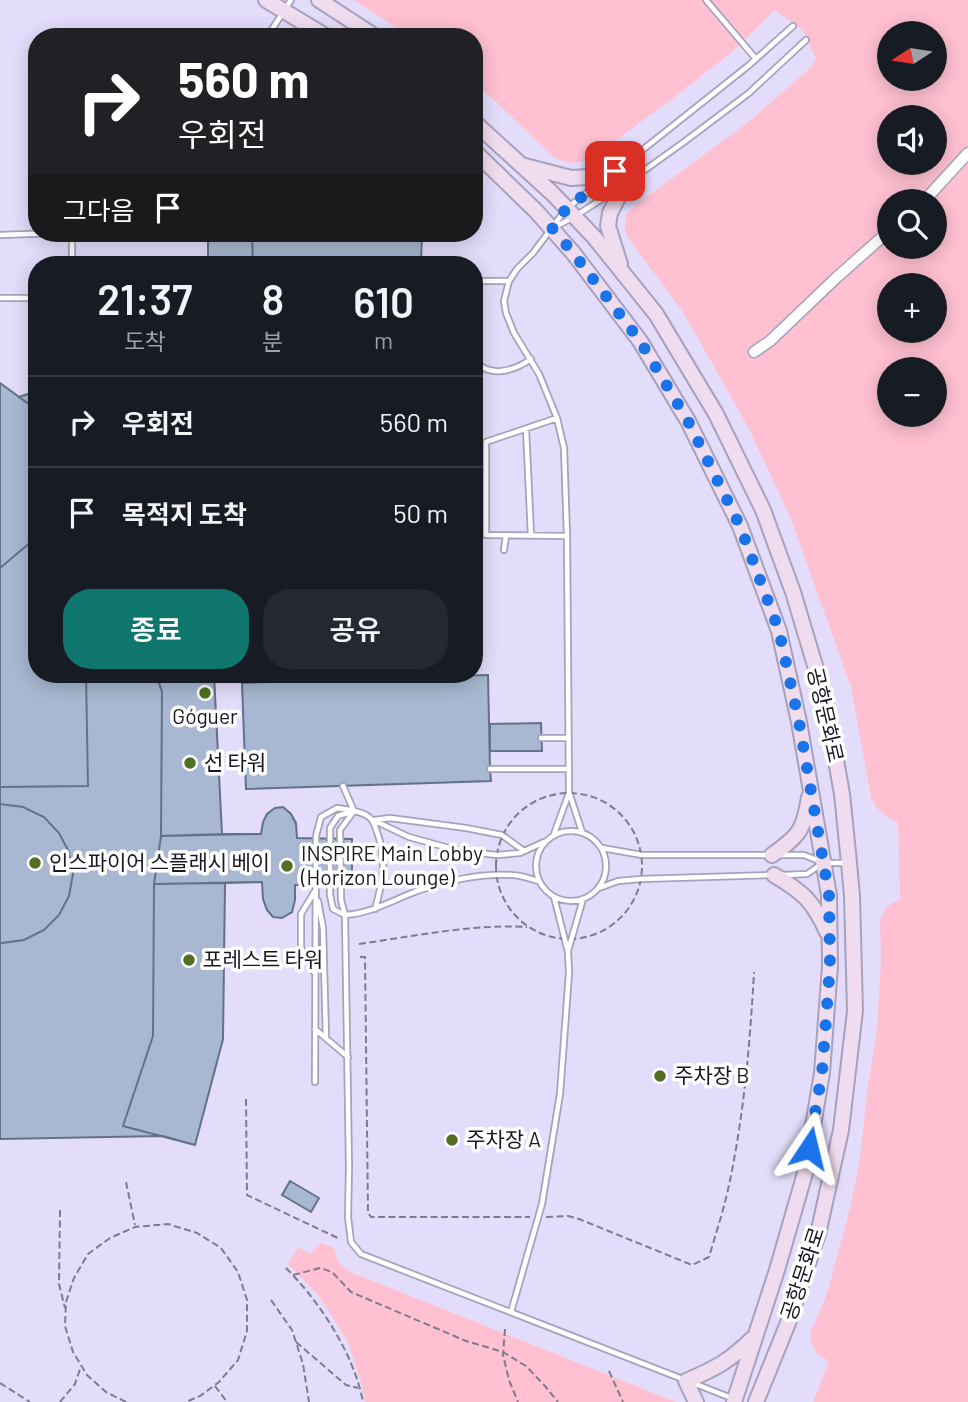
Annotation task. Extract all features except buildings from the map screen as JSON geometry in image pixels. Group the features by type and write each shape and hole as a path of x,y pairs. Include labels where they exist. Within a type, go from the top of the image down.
{"street":[{"path":"266,0 287,6 315,28"},
{"path":"320,0 362,28"},
{"name":"공항문화로","path":"483,130 594,237 656,314 716,414 763,510 793,592 825,699 842,794 849,863 855,1011 841,1130 818,1234 788,1324 756,1402"},
{"path":"935,189 968,153"},
{"name":"공항문화로","path":"483,160 552,228 574,254 640,341 688,421 740,526 779,631 799,722 829,895 830,966 822,1073 805,1173 778,1270 736,1401"},
{"path":"520,164 570,178 615,171"},
{"path":"622,272 608,226 610,213 625,184"},
{"path":"754,352 770,341 877,242"},
{"path":"772,855 799,832 805,819 811,785"},
{"path":"774,875 806,897 820,916 830,938"},
{"path":"696,1402 686,1381 718,1367 757,1334"}],"lane":[{"path":"706,0 756,59"},
{"path":"273,28 287,6"},
{"path":"582,832 569,792 564,448 557,418 539,374 514,333 506,313 504,301 509,281 552,228 615,171 756,59 793,26"},
{"path":"552,228 570,213 625,184 684,142 749,93 806,40"},
{"path":"0,235 28,234"},
{"path":"483,281 509,281"},
{"path":"0,298 28,299"},
{"path":"483,369 494,372 520,366 531,359"},
{"path":"557,418 486,442 486,535 567,536"},
{"path":"526,429 531,535"},
{"path":"504,550 506,535"},
{"path":"541,738 568,738"},
{"path":"489,769 569,769"},
{"path":"343,786 354,810"},
{"path":"554,835 569,792"},
{"path":"315,1082 316,836 321,817 337,808 354,810 409,837 460,851 496,855 520,853 562,831 582,832 602,848 605,858 604,878 592,895 564,901 545,891 536,871 536,860 545,841"},
{"path":"354,810 340,830 341,900 345,915 348,1217 351,1242 360,1254 736,1401"},
{"path":"354,810 338,816 330,828 330,895 333,909 345,915 376,909 417,891 450,882 496,875 514,875 539,881"},
{"path":"373,820 390,818 502,835 524,851"},
{"path":"373,820 384,860 383,883 376,909"},
{"path":"602,848 642,855 804,855 824,863 849,863"},
{"path":"599,888 618,881 641,879 807,874 824,863"},
{"path":"315,974 300,948 300,914 316,890"},
{"path":"316,890 323,928 326,1038"},
{"path":"510,1312 542,1204 560,1094 569,973 568,952 554,897"},
{"path":"568,952 583,899"},
{"path":"315,1029 348,1058"}],"path":[{"path":"569,792 592,796 610,804 625,818 636,835 642,855 641,879 633,903 617,922 594,935 564,939 548,936 528,927 513,913 499,886 496,855 502,835 513,817 529,804 548,795 569,792"},
{"path":"359,944 476,927 528,927"},
{"path":"246,1098 247,1195 340,1239"},
{"path":"127,1182 135,1227"},
{"path":"60,1210 59,1284 66,1312"},
{"path":"126,1402 106,1392 88,1376 73,1352 65,1326 66,1303 74,1278 88,1254 110,1238 135,1227 168,1224 197,1233 221,1248 238,1272 247,1300 247,1331 238,1360 219,1382 200,1396 186,1402"},
{"path":"286,1268 310,1295 348,1356 363,1402"},
{"path":"293,1275 320,1268 332,1272 351,1292 466,1340 503,1352 526,1366 558,1402"},
{"path":"271,1300 292,1330 303,1364 309,1402"},
{"path":"505,1329 503,1352 509,1380 518,1402"},
{"path":"296,1341 346,1385 360,1388"},
{"path":"60,1402 75,1384 81,1365"},
{"path":"609,1371 623,1402"},
{"path":"0,1383 30,1402"},
{"path":"214,1386 227,1402"}],"shaded area":[{"path":"354,0 968,0 968,1402 813,1402 829,1362 817,1354 811,1341 811,1332 827,1294 860,1159 877,1030 880,921 885,909 900,900 898,822 882,813 871,798 851,687 791,519 748,427 683,312 625,231 626,215 637,204 751,120 811,67 816,58 803,31 775,10 733,51 592,158 575,163 554,157 483,91 483,28 396,28"},
{"path":"321,1243 334,1248 338,1262 350,1272 676,1402 365,1402 348,1342 318,1295 288,1264 298,1247 310,1254"}],"place":[{"name":"Góguer","path":"205,693"},
{"name":"선 타워","path":"190,763"},
{"name":"인스파이어 스플래시 베이","path":"35,863"},
{"name":"INSPIRE Main Lobby (Horizon Lounge)","path":"287,866"},
{"name":"포레스트 타워","path":"189,960"},
{"name":"주차장 B","path":"660,1076"},
{"name":"주차장 A","path":"452,1140"}],"route":[{"path":"615,171 566,209 552,228 640,341 688,421 740,526 779,631 799,722 829,895 830,966 822,1073 809,1148"}]}
